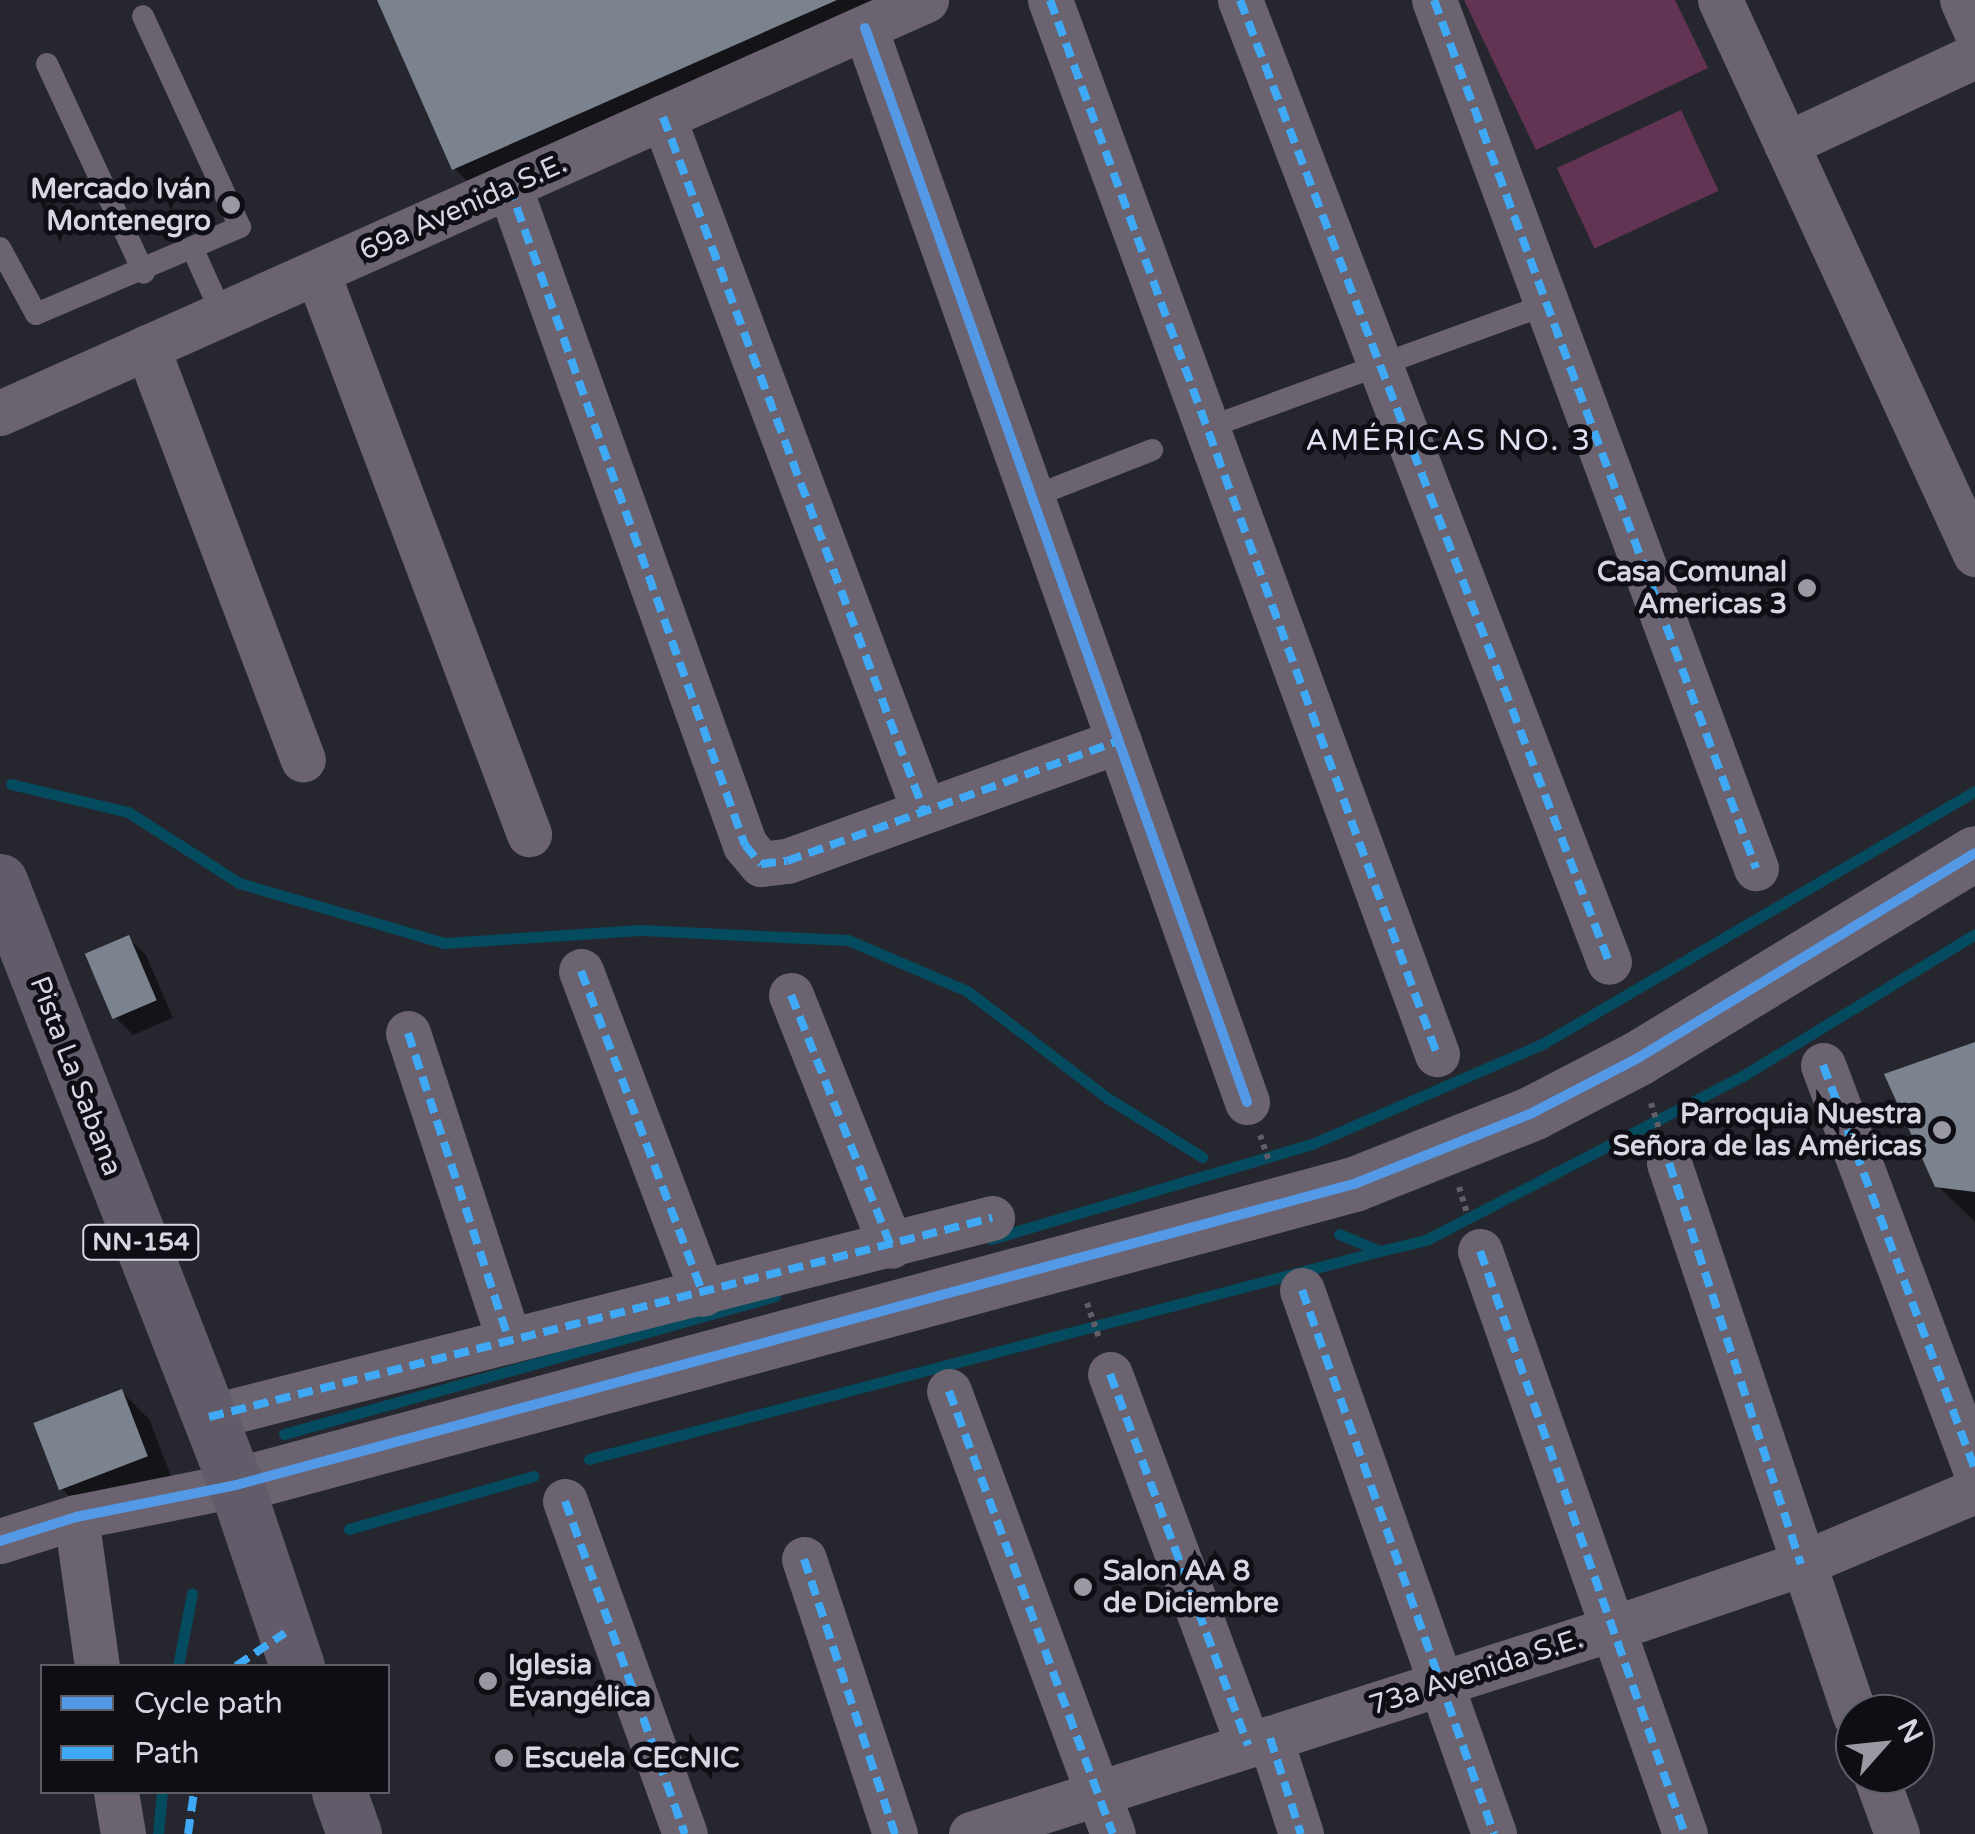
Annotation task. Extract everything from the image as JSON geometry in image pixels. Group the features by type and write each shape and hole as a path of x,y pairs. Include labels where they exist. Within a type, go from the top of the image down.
{"main road":[{"name":"Pista La Sabana","path":"0,881 236,1485 296,1664"},
{"path":"340,1794 354,1834"}],"street":[{"name":"69a Avenida S.E.","path":"0,413 926,0"},
{"path":"1050,0 1436,1054"},
{"path":"1240,0 1609,962"},
{"path":"1434,0 1756,868"},
{"path":"1720,0 1975,554"},
{"path":"1962,0 1975,30"},
{"path":"864,28 1247,1102"},
{"path":"1786,144 1975,56"},
{"path":"663,117 924,811"},
{"path":"509,186 744,845 760,864 786,861 1119,742"},
{"path":"317,272 529,834"},
{"path":"147,347 303,760"},
{"path":"0,1541 76,1517 236,1485 1354,1184 1532,1112 1638,1058 1975,853"},
{"path":"581,972 703,1294"},
{"path":"792,996 892,1246"},
{"path":"408,1033 509,1342"},
{"path":"1824,1066 1975,1469"},
{"path":"1666,1152 1847,1694"},
{"path":"209,1417 992,1218"},
{"path":"1480,1250 1685,1834"},
{"path":"1302,1290 1444,1682 1494,1834"},
{"path":"1110,1374 1300,1834"},
{"path":"949,1391 1106,1813"},
{"name":"73a Avenida S.E.","path":"971,1834 1106,1813 1259,1742 1802,1564 1975,1491"},
{"path":"565,1500 685,1834"},
{"path":"76,1517 98,1664"},
{"path":"804,1559 895,1834"},
{"path":"116,1794 123,1834"},
{"path":"1883,1794 1897,1834"}],"lane":[{"path":"0,248 36,314 144,273 233,233 241,218 143,16"},
{"path":"46,64 144,273"},
{"path":"194,252 222,314"},
{"path":"1207,428 1546,304"},
{"path":"1032,497 1152,450"}],"path":[{"path":"1646,1086 1666,1152"}],"shaded area":[{"path":"1464,0 1675,0 1708,68 1536,150"},
{"path":"1681,110 1719,191 1594,249 1557,168"}],"building":[{"path":"377,0 837,0 452,170"},
{"path":"129,935 157,1000 113,1019 85,954"},
{"name":"Parroquia Nuestra Señora de las Américas","path":"1975,1042 1975,1192 1935,1187 1884,1074"},
{"path":"122,1389 148,1456 59,1490 33,1423"}],"waterway":[{"path":"11,784 128,812 239,883 444,943 641,930 848,940 967,991 1109,1099 1202,1157"},
{"path":"991,1239 1312,1144 1544,1043 1975,791"},
{"path":"1339,1234 1380,1251 1426,1240 1741,1077 1975,934"},
{"path":"589,1459 1380,1251"},
{"path":"284,1434 775,1296"},
{"path":"349,1529 534,1476"},
{"path":"178,1664 192,1593"},
{"path":"158,1834 162,1794"}],"marked path":[{"path":"1050,0 1437,1054"},
{"path":"1240,0 1609,962"},
{"path":"1434,0 1756,868"},
{"path":"663,117 924,811"},
{"path":"509,186 745,845 761,864 787,861 1119,741"},
{"path":"581,971 703,1294"},
{"path":"791,995 891,1246"},
{"path":"408,1033 509,1341"},
{"path":"1823,1065 1975,1469"},
{"path":"1669,1163 1801,1564"},
{"path":"209,1417 992,1218"},
{"path":"1480,1251 1685,1834"},
{"path":"1302,1290 1494,1834"},
{"path":"1110,1374 1248,1745"},
{"path":"949,1391 1113,1834"},
{"path":"565,1501 685,1834"},
{"path":"804,1559 895,1834"},
{"path":"239,1664 285,1633"},
{"path":"1270,1738 1301,1834"},
{"path":"188,1834 194,1794"}],"cycle path":[{"path":"865,28 1247,1102"},
{"path":"0,1541 76,1517 236,1485 1354,1184 1532,1113 1638,1058 1975,853"}],"place":[{"name":"Mercado Iván Montenegro","path":"231,205"},
{"name":"Casa Comunal Americas 3","path":"1807,588"},
{"name":"Parroquia Nuestra Señora de las Américas","path":"1942,1130"},
{"name":"Salon AA 8 de Diciembre","path":"1083,1587"},
{"name":"Iglesia Evangélica","path":"488,1681"},
{"name":"Escuela CECNIC","path":"504,1758"}],"district":[{"name":"AMÉRICAS NO. 3","path":"1449,441"}]}
